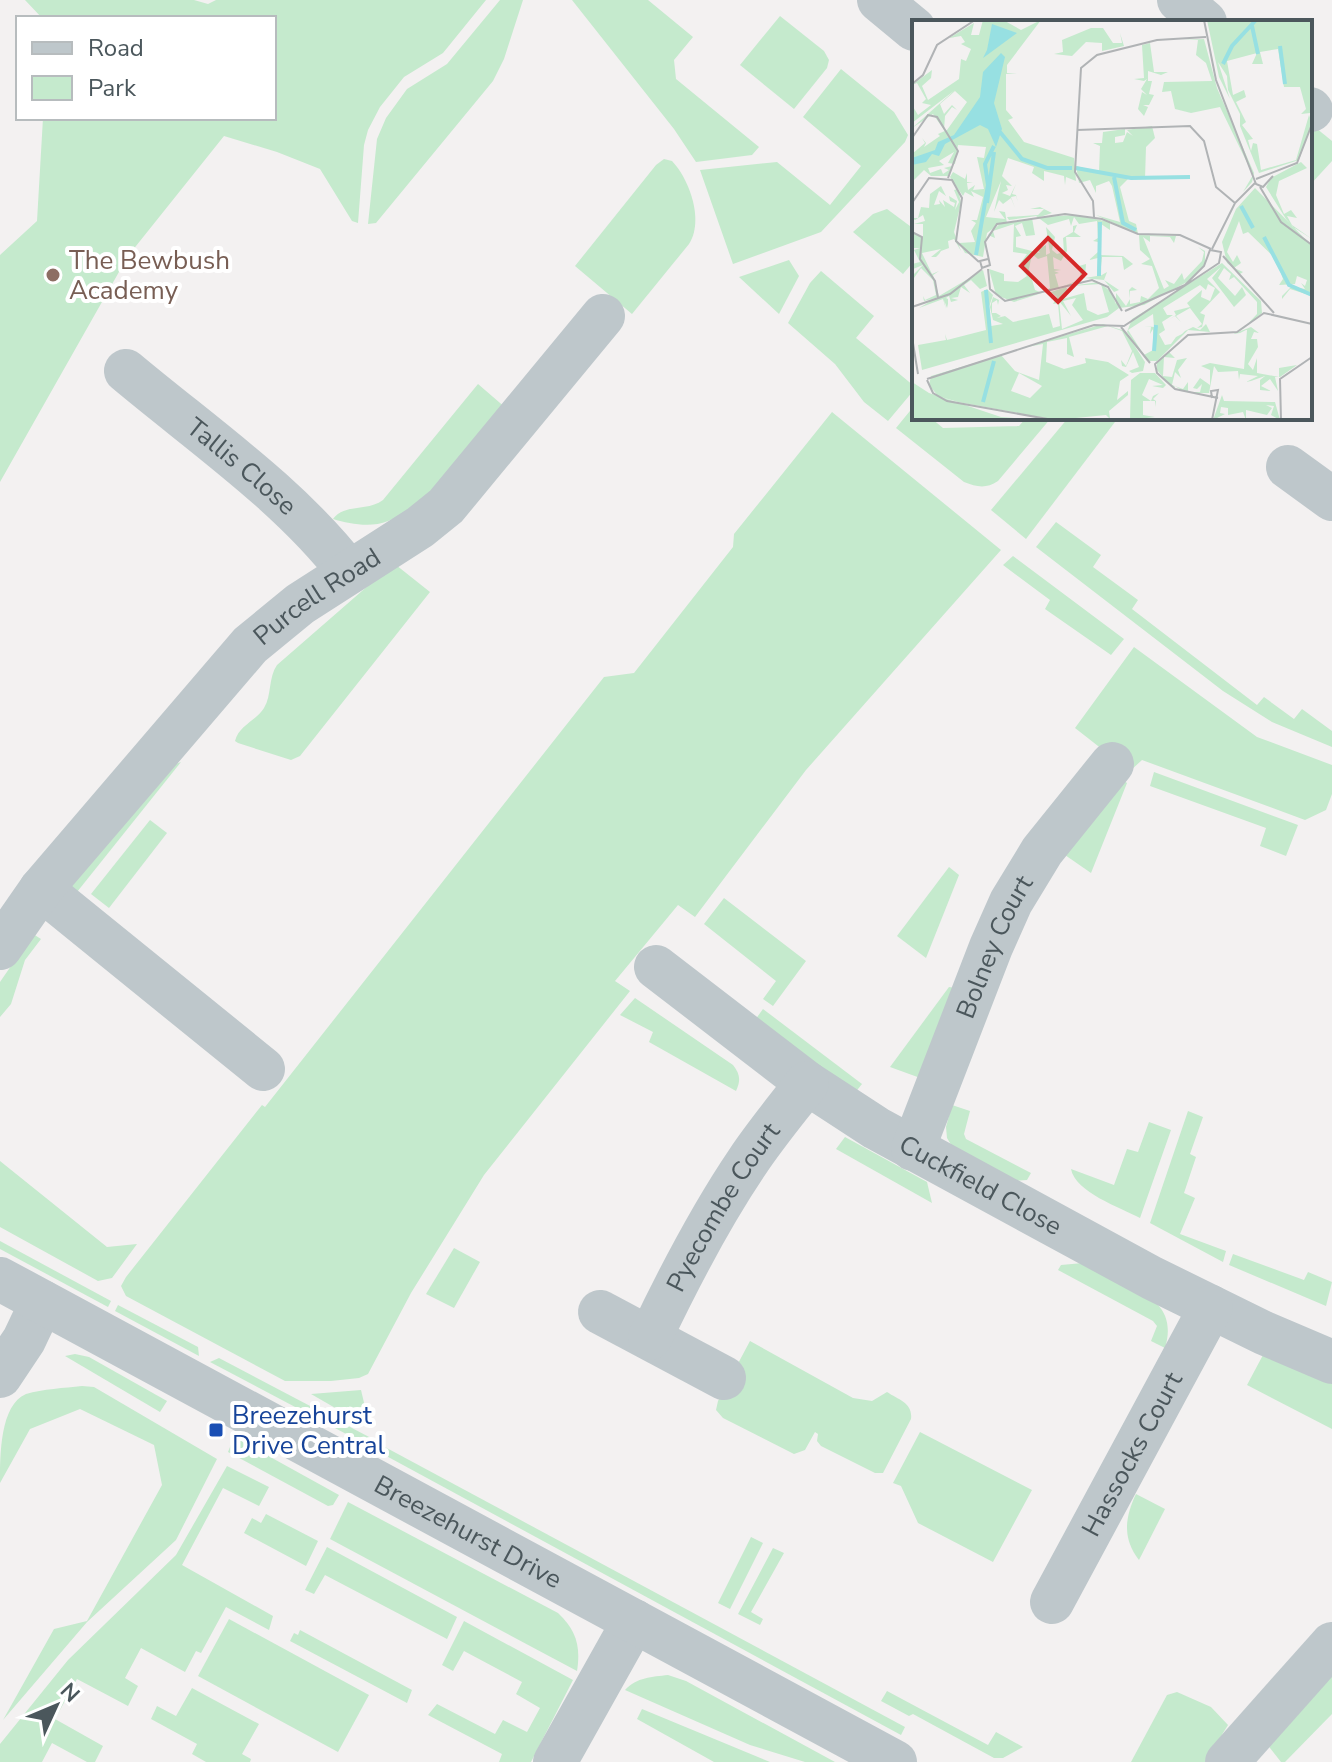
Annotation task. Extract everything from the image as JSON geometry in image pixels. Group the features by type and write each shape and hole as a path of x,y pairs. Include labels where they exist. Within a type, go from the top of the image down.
{"street":[{"path":"879,0 912,27"},
{"name":"Purcell Road","path":"0,948 41,889 250,645 282,617 420,527 446,506 603,316"},
{"name":"Tallis Close","path":"126,371 284,502 319,535 349,572"},
{"path":"1288,467 1332,499"},
{"name":"Bolney Court","path":"913,1149 1011,902 1042,851 1112,764"},
{"path":"41,889 263,1069"},
{"name":"Cuckfield Close","path":"656,967 807,1083 913,1149 1211,1307 1332,1362"},
{"name":"Pyecombe Court","path":"650,1338 720,1204 749,1159 807,1083"},
{"name":"Breezehurst Drive","path":"0,1279 895,1762"},
{"path":"0,1376 24,1340 42,1302"},
{"name":"Hassocks Court","path":"1052,1602 1211,1307"},
{"path":"600,1312 724,1378"},
{"path":"555,1762 634,1621"},
{"path":"1227,1762 1332,1644"}],"green space":[{"path":"25,0 194,0 208,4 216,0 486,0 443,53 404,77 380,107 364,145 358,223 352,221 320,169 224,136 128,256 0,482 0,255 37,221 43,120 276,120 276,16 40,16"},
{"path":"500,0 523,0 504,59 493,81 376,223 368,224 377,139 386,118 407,89 447,64"},
{"path":"572,0 648,0 693,37 674,60 676,79 759,147 752,155 696,162 674,129"},
{"path":"780,16 824,51 829,60 827,68 794,109 740,65"},
{"path":"841,69 894,112 908,135 905,142 821,232 733,264 700,170 777,162 830,205 861,166 803,117"},
{"path":"1316,128 1332,141 1332,161 1312,183 1312,129"},
{"path":"664,159 672,161 679,169 689,190 695,213 693,235 632,314 575,266"},
{"path":"887,209 912,228 912,263 903,274 853,232 873,214"},
{"path":"789,260 799,276 779,314 739,277"},
{"path":"821,271 874,316 856,338 912,384 912,392 888,421 864,402 835,364 788,323 810,283"},
{"path":"478,384 507,409 437,487 404,513 388,521 360,524 333,519 344,511 383,500"},
{"path":"912,408 912,420 933,420 943,428 1019,426 1024,420 1049,420 998,481 981,486 964,482 896,428"},
{"path":"832,412 1001,550 806,770 695,917 678,905 615,981 630,991 484,1175 411,1293 368,1374 331,1381 285,1381 126,1296 121,1286 126,1277 262,1105 265,1107 604,677 634,673 733,547 734,534"},
{"path":"1066,420 1116,420 1026,539 991,510"},
{"path":"1056,522 1101,555 1093,567 1138,600 1132,609 1257,705 1264,697 1294,719 1302,709 1332,731 1332,747 1272,722 1223,691 1036,547"},
{"path":"1013,556 1124,639 1111,655 1045,609 1050,600 1003,565"},
{"path":"396,565 430,592 300,756 291,760 235,741 240,731 264,708 277,665"},
{"path":"1134,647 1257,737 1332,765 1332,794 1326,810 1305,820 1142,760 1130,771 1075,728"},
{"path":"181,762 77,892 71,887 167,767"},
{"path":"1154,772 1298,825 1286,856 1260,846 1266,828 1150,786"},
{"path":"1124,781 1127,783 1091,873 1065,855"},
{"path":"150,820 167,833 109,908 91,894"},
{"path":"949,867 959,875 926,958 897,936"},
{"path":"724,898 806,961 773,1006 763,999 776,981 704,924"},
{"path":"33,934 41,939 25,960 11,1004 0,1017 0,982"},
{"path":"949,987 956,988 923,1079 890,1067"},
{"path":"635,998 733,1065 739,1077 736,1091 649,1042 653,1032 620,1015"},
{"path":"763,1009 862,1084 854,1094 755,1020"},
{"path":"952,1105 970,1111 964,1134 966,1139 1031,1173 1027,1180 1011,1181 953,1148 947,1138 946,1127"},
{"path":"1188,1111 1203,1117 1190,1154 1196,1157 1184,1193 1195,1198 1180,1234 1226,1251 1223,1262 1150,1223"},
{"path":"1149,1122 1171,1130 1140,1218 1090,1192 1074,1177 1071,1169 1114,1185 1127,1149 1138,1152"},
{"path":"845,1137 927,1182 932,1203 836,1149"},
{"path":"0,1161 107,1247 137,1244 112,1278 98,1281 0,1227"},
{"path":"0,1241 111,1301 108,1307 0,1249"},
{"path":"454,1248 480,1262 454,1308 426,1294"},
{"path":"1233,1254 1304,1280 1308,1272 1332,1282 1326,1306 1229,1265"},
{"path":"1083,1263 1157,1304 1167,1324 1165,1348 1151,1341 1157,1326 1153,1321 1058,1270 1061,1265"},
{"path":"118,1305 198,1347 199,1356 115,1311"},
{"path":"750,1341 853,1398 872,1401 887,1392 907,1406 911,1419 883,1473 875,1473 821,1446 815,1432 805,1450 794,1454 723,1418 716,1410 718,1401"},
{"path":"75,1354 89,1357 167,1401 160,1412 65,1356"},
{"path":"1263,1355 1332,1384 1332,1429 1247,1385"},
{"path":"219,1358 371,1438 367,1445 210,1362"},
{"path":"94,1387 217,1459 176,1540 87,1622 3,1720 54,1629 87,1621 162,1485 154,1445 80,1409 30,1429 0,1483 3,1432 17,1400 33,1392"},
{"path":"361,1390 370,1428 311,1394"},
{"path":"920,1432 1032,1490 993,1562 918,1523 901,1486 893,1483"},
{"path":"234,1437 339,1495 333,1505 328,1506 228,1452"},
{"path":"383,1446 905,1727 901,1735 379,1452"},
{"path":"227,1466 269,1487 259,1506 223,1488 182,1565 273,1616 269,1630 226,1607 201,1653 196,1651 185,1672 141,1648 125,1678 138,1686 128,1706 77,1679 55,1719 103,1746 95,1762 87,1762 52,1743 42,1762 0,1762 0,1744 68,1660 176,1555"},
{"path":"1136,1494 1165,1509 1139,1560 1130,1544 1127,1527"},
{"path":"348,1502 558,1613 576,1639 577,1671 330,1539"},
{"path":"266,1514 318,1541 306,1566 244,1533 252,1518 261,1523"},
{"path":"751,1537 763,1543 730,1609 718,1603"},
{"path":"327,1547 457,1617 447,1639 325,1575 314,1594 305,1590"},
{"path":"773,1548 784,1553 751,1612 763,1619 760,1625 738,1614"},
{"path":"229,1619 369,1695 338,1752 198,1676"},
{"path":"464,1621 573,1680 531,1762 499,1762 502,1754 428,1715 437,1704 495,1734 503,1720 527,1732 540,1708 516,1694 522,1682 464,1651 453,1671 442,1665"},
{"path":"300,1630 412,1690 407,1703 290,1641 294,1633 298,1635"},
{"path":"1332,1673 1332,1714 1285,1762 1281,1762 1266,1743"},
{"path":"668,1675 686,1681 835,1762 805,1762 750,1745 625,1690 640,1680"},
{"path":"192,1688 259,1724 242,1754 251,1759 250,1762 206,1762 192,1754 197,1744 151,1719 157,1706 176,1716"},
{"path":"887,1691 988,1745 996,1732 1023,1747 1003,1758 994,1758 913,1714 909,1716 881,1701"},
{"path":"1177,1692 1211,1707 1228,1725 1205,1762 1131,1762 1167,1695"},
{"path":"642,1709 770,1762 714,1762 637,1719"}],"place":[{"name":"The Bewbush Academy","path":"53,275"},
{"name":"Breezehurst Drive Central","path":"216,1430"}]}
